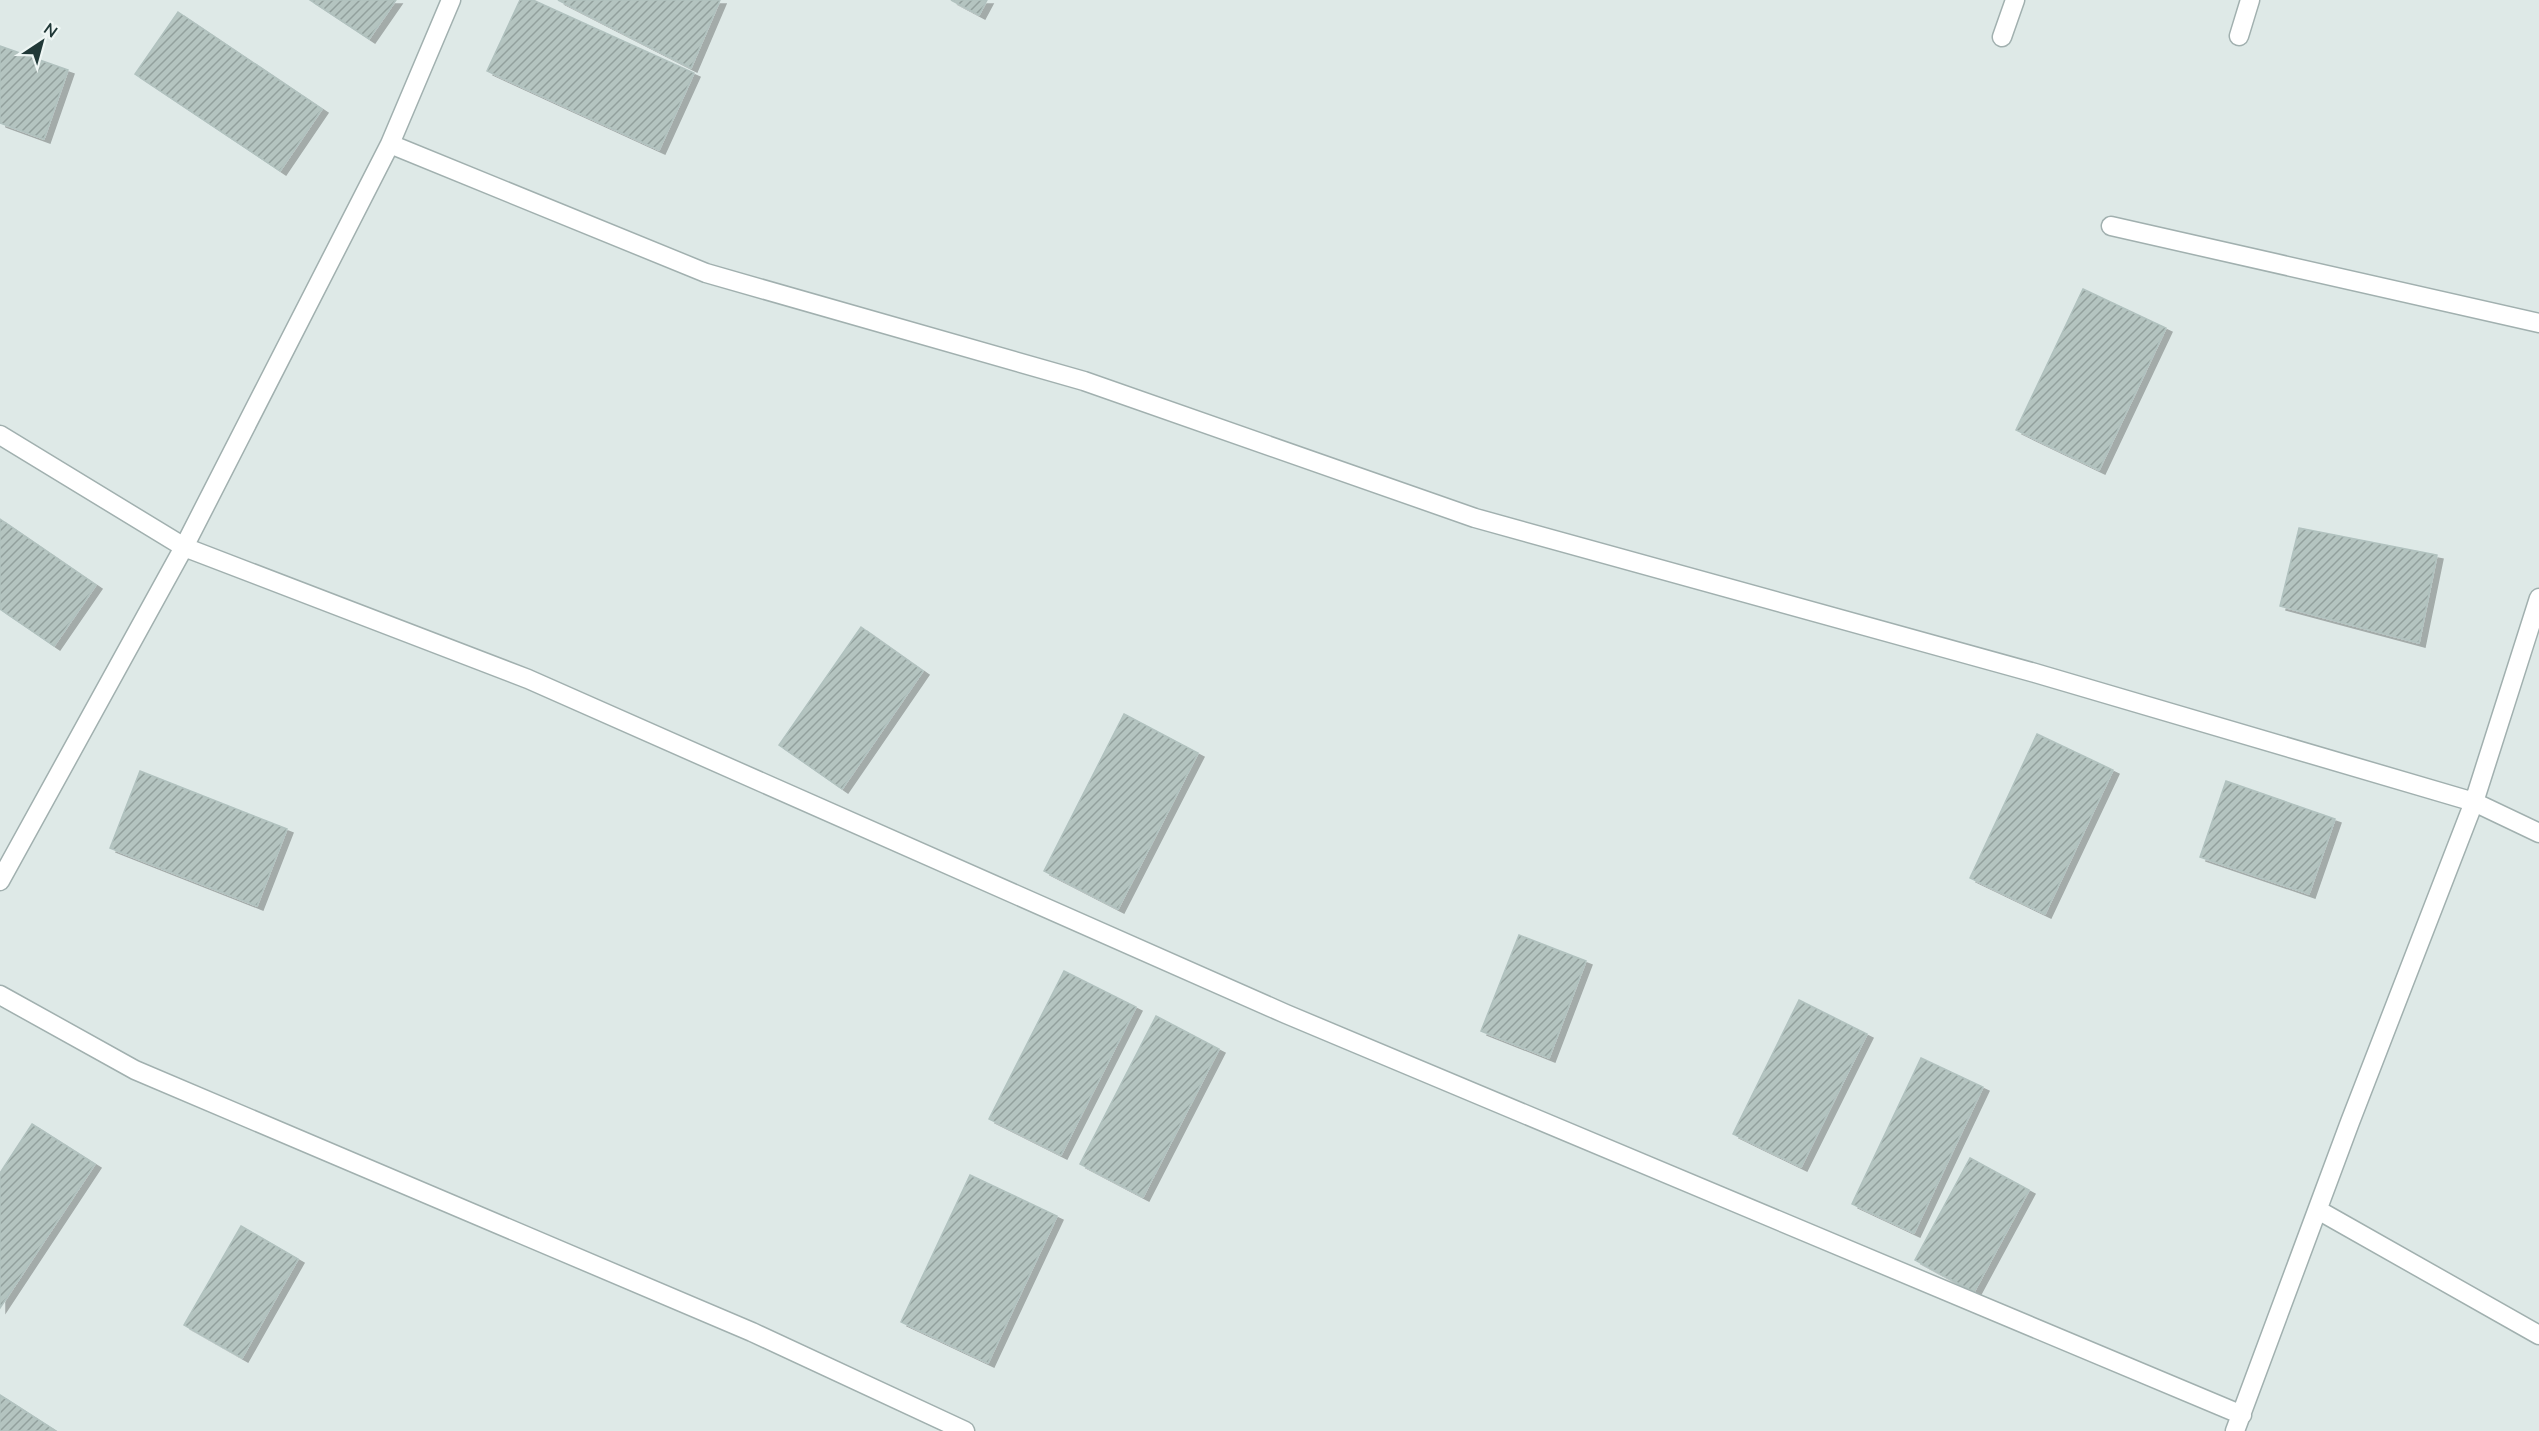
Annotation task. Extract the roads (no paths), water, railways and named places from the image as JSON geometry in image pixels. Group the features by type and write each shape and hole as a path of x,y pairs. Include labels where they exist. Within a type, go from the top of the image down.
{"street":[{"path":"0,881 184,547 390,144 451,0"},
{"path":"2002,37 2014,0"},
{"path":"2239,36 2250,0"},
{"path":"390,144 706,273 1084,381 1475,518 2035,674 2474,802 2539,833"},
{"path":"2111,226 2539,323"},
{"path":"0,435 184,547 528,679 1286,1014 2238,1423 2474,802 2539,598"},
{"path":"0,995 135,1070 752,1332 965,1431"},
{"path":"2318,1210 2539,1335"}]}
